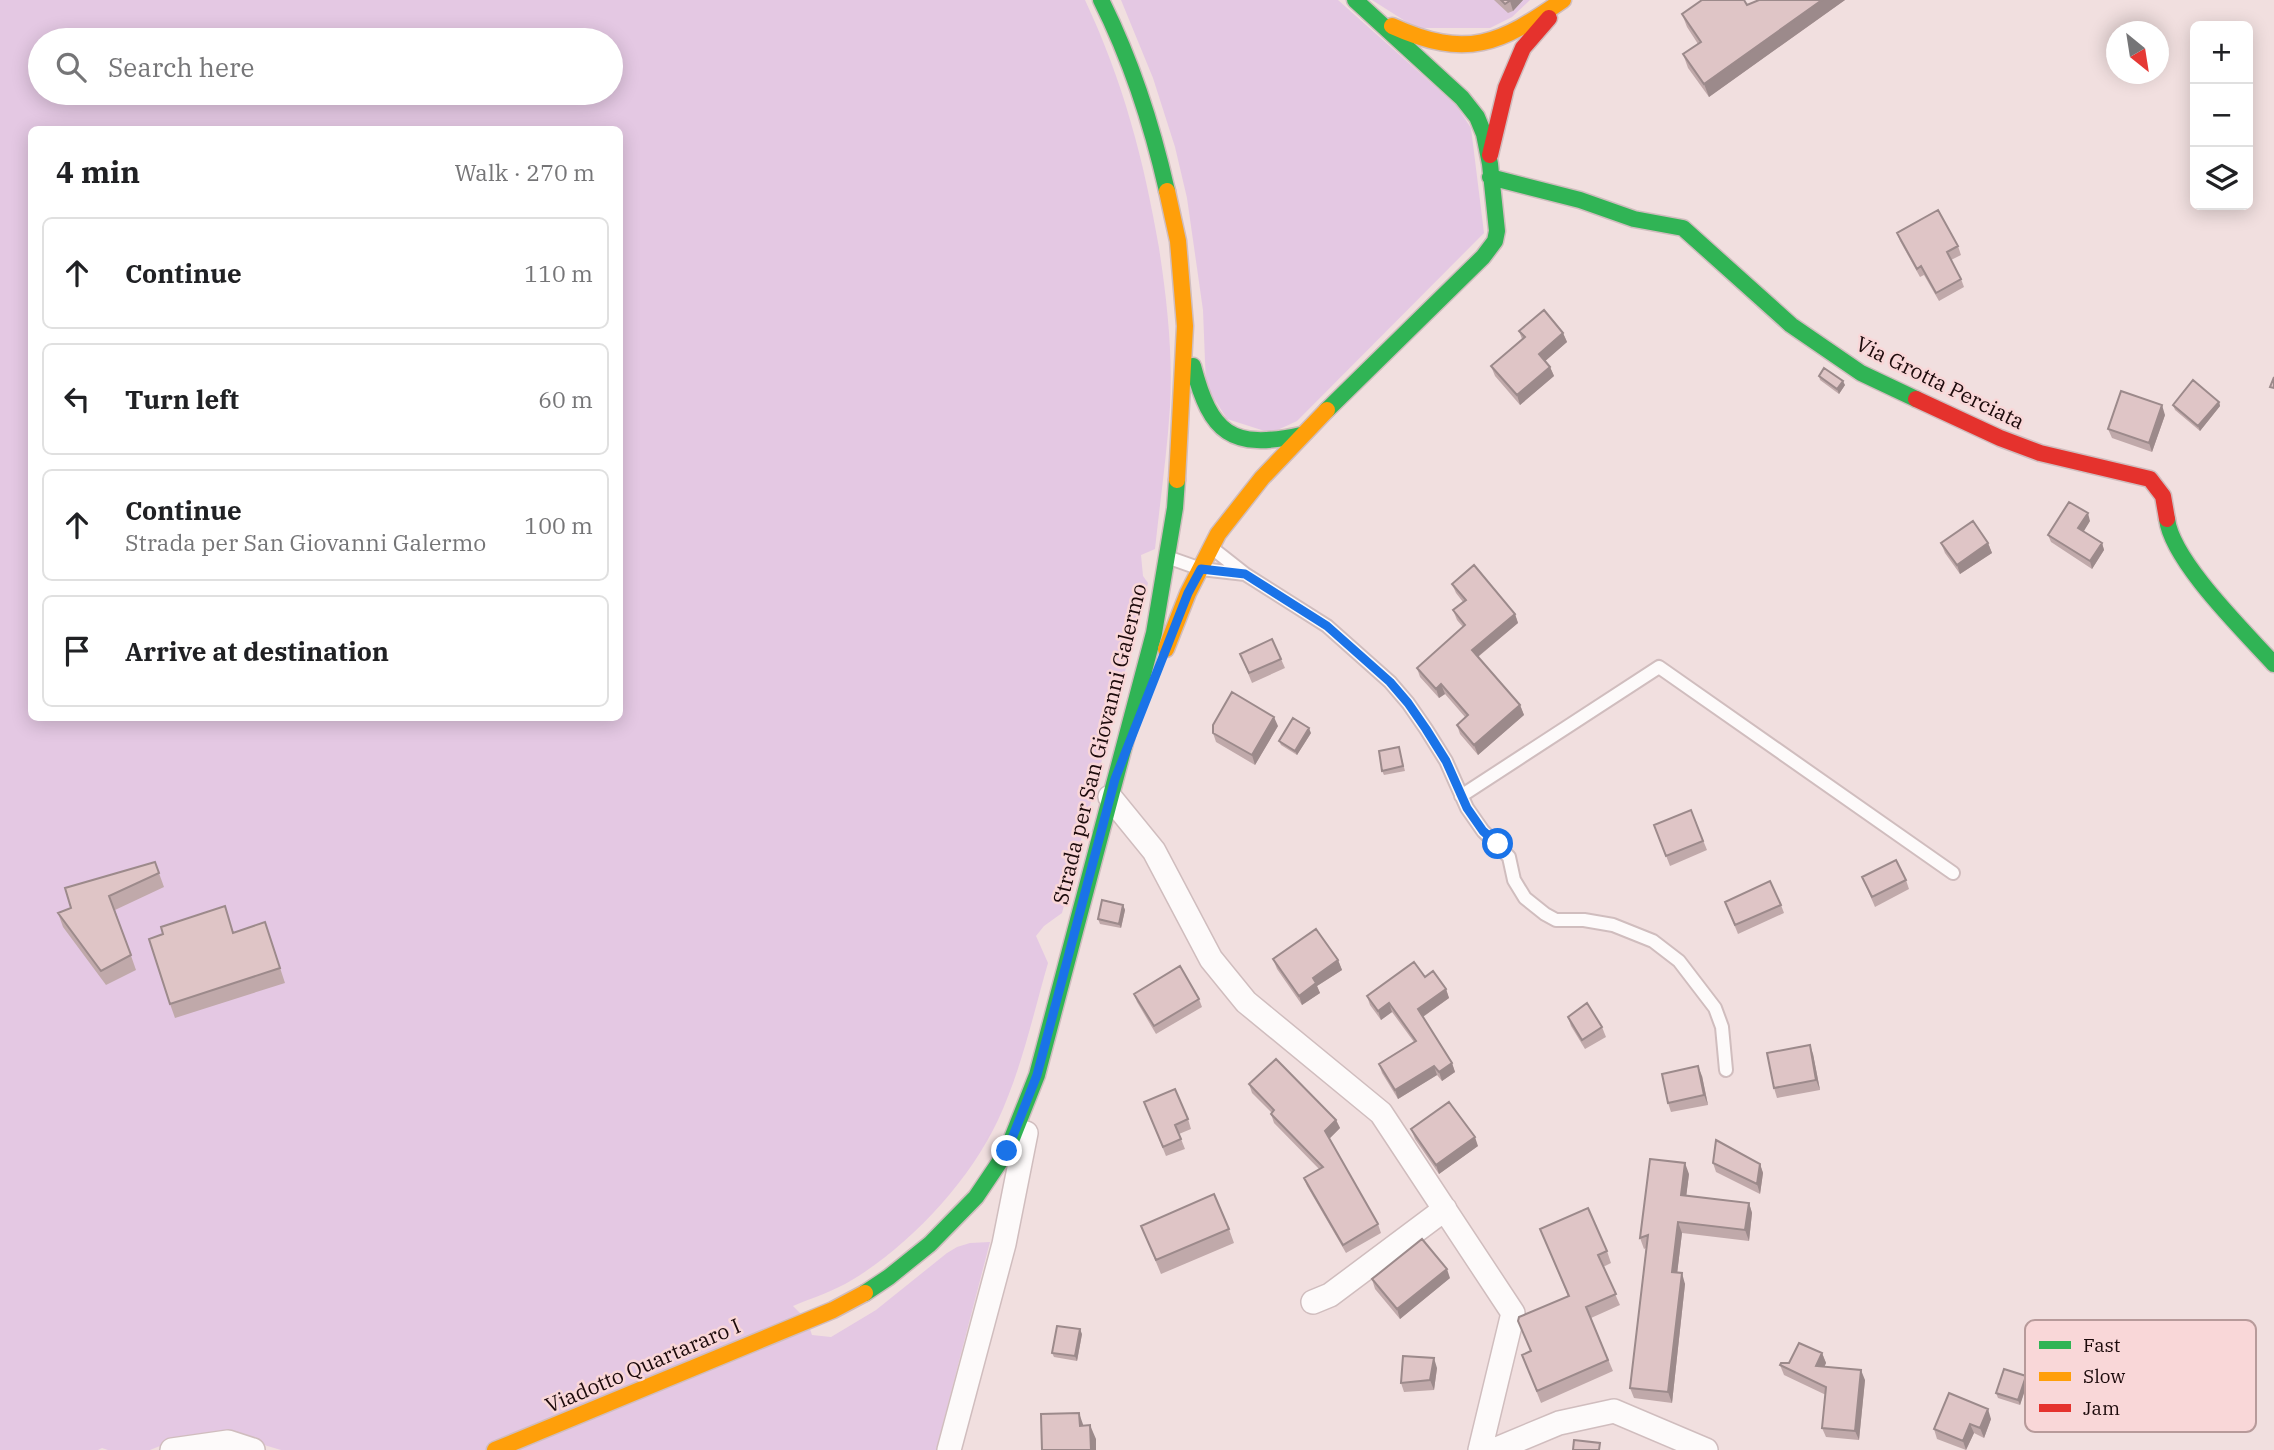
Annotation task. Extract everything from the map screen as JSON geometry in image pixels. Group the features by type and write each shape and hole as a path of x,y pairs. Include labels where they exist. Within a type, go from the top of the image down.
{"main road":[{"name":"Strada per San Giovanni Galermo","path":"807,1320 863,1294 888,1278 930,1244 976,1197 1007,1151 1037,1075 1154,633 1175,508 1180,444 1185,326 1178,241 1156,143 1119,36 1101,0"},
{"path":"1113,788 1188,593 1218,534 1262,478 1301,435 1483,257 1497,239 1499,225 1490,169 1476,115 1462,98 1354,0"},
{"path":"1377,19 1409,34 1449,44 1475,43 1500,37 1526,26 1564,0"},
{"path":"1490,169 1506,88 1523,48 1564,0"},
{"name":"Via Grotta Perciata","path":"1490,169 1634,219 1683,228 1791,325 1861,373 2000,438 2040,453 2150,479 2160,489 2166,502 2174,543 2207,589 2274,664"},
{"path":"1185,326 1198,389 1214,422 1229,434 1244,440 1278,441 1301,435"},
{"name":"Viadotto Quartararo I","path":"495,1450 807,1320"}],"street":[{"path":"1113,788 1154,851 1210,960 1246,1002 1381,1113 1513,1313 1480,1450"},
{"path":"949,1450 1004,1244 1037,1075"},
{"path":"1313,1302 1329,1295 1445,1209"},
{"path":"1494,1450 1559,1423 1614,1411 1706,1450"},
{"path":"172,1450 228,1442 253,1450"}],"lane":[{"path":"1211,548 1245,574 1327,626 1390,682 1408,703 1446,761 1461,796 1483,831 1509,857 1514,880 1525,898 1556,920 1584,920 1614,925 1653,941 1679,961 1715,1008 1722,1027 1726,1070"},
{"path":"1167,557 1201,569 1245,574"},
{"path":"1461,796 1659,667 1953,873"}],"shaded area":[{"path":"0,0 1085,0 1131,121 1159,248 1167,307 1171,367 1170,407 1155,549 1141,555 1143,576 1148,583 1062,913 1044,926 1036,936 1048,963 1020,1063 998,1120 986,1143 954,1189 916,1230 874,1266 852,1280 793,1306 807,1320 812,1335 831,1337 876,1310 957,1247 990,1242 936,1450 281,1450 237,1437 165,1444 150,1450 0,1450"},
{"path":"1121,0 1338,0 1456,105 1471,128 1484,233 1297,421 1271,433 1227,419 1206,386 1203,310 1187,198 1175,147 1153,78"},
{"path":"1372,0 1530,0 1512,17 1490,28 1416,28"}],"building":[{"path":"1702,0 1744,0 1747,5 1759,0 1822,0 1704,84 1683,54 1701,42 1682,14"},
{"path":"1938,210 1958,246 1947,252 1961,279 1936,293 1921,266 1917,269 1897,233"},
{"path":"1544,310 1563,333 1539,354 1550,367 1517,395 1491,366 1525,337 1519,331"},
{"path":"1824,368 1843,381 1837,389 1819,376"},
{"path":"2193,380 2219,402 2198,426 2173,405"},
{"path":"2121,391 2162,405 2149,443 2108,429"},
{"path":"2069,502 2088,513 2078,528 2102,543 2090,561 2048,535"},
{"path":"1973,521 1988,543 1957,565 1941,543"},
{"path":"1474,565 1515,614 1472,650 1520,705 1474,745 1457,725 1468,715 1441,684 1436,689 1417,668 1465,625 1453,610 1466,600 1452,584"},
{"path":"1272,639 1281,659 1249,673 1240,654"},
{"path":"1232,692 1274,717 1252,755 1213,733 1213,725"},
{"path":"1293,718 1309,728 1295,751 1279,741"},
{"path":"1399,747 1403,766 1382,771 1379,751"},
{"path":"1691,810 1703,841 1666,856 1654,825"},
{"path":"1896,860 1906,880 1872,897 1862,877"},
{"path":"155,862 159,873 109,896 131,955 101,971 58,913 71,908 65,888"},
{"path":"1770,881 1781,905 1735,925 1725,902"},
{"path":"1102,900 1123,905 1119,924 1098,919"},
{"path":"225,906 233,933 265,922 280,968 170,1004 149,939 163,934 161,927"},
{"path":"1316,929 1338,960 1313,978 1316,983 1299,996 1273,959"},
{"path":"1414,962 1425,977 1433,971 1446,989 1418,1009 1452,1063 1439,1072 1434,1066 1395,1090 1379,1064 1416,1041 1389,1003 1378,1011 1367,996"},
{"path":"1180,966 1199,999 1154,1026 1134,994"},
{"path":"1587,1003 1602,1027 1582,1040 1568,1017"},
{"path":"1810,1045 1816,1080 1774,1088 1767,1053"},
{"path":"1276,1059 1336,1120 1325,1131 1378,1224 1343,1245 1304,1178 1323,1167 1271,1114 1274,1110 1249,1084"},
{"path":"1698,1066 1704,1095 1668,1103 1662,1074"},
{"path":"1175,1089 1188,1119 1175,1125 1181,1139 1163,1147 1144,1102"},
{"path":"1449,1102 1475,1137 1436,1165 1411,1129"},
{"path":"1716,1140 1760,1164 1757,1184 1713,1163"},
{"path":"1650,1159 1685,1163 1681,1195 1749,1203 1745,1230 1678,1222 1672,1272 1682,1273 1668,1392 1630,1388 1648,1235 1640,1238"},
{"path":"1214,1194 1229,1229 1156,1260 1141,1226"},
{"path":"1588,1208 1607,1251 1598,1255 1616,1294 1586,1307 1608,1360 1537,1391 1522,1355 1531,1351 1518,1321 1519,1317 1569,1296 1540,1229"},
{"path":"1422,1239 1447,1269 1397,1309 1372,1279"},
{"path":"1057,1326 1080,1329 1075,1356 1052,1353"},
{"path":"1799,1343 1822,1353 1816,1366 1861,1370 1855,1431 1822,1428 1826,1387 1780,1365 1789,1363"},
{"path":"1403,1356 1434,1358 1430,1380 1401,1383"},
{"path":"2004,1369 2025,1376 2018,1400 1996,1393"},
{"path":"1949,1393 1988,1409 1980,1428 1970,1424 1963,1441 1934,1429"},
{"path":"1079,1413 1080,1426 1090,1425 1091,1450 1042,1450 1041,1414"},
{"path":"1574,1440 1600,1443 1599,1450 1573,1450"}],"traffic: fast":[{"path":"1101,0 1140,93 1167,191"},
{"path":"1327,410 1483,257 1495,241 1497,231 1490,164 1484,134 1477,117 1462,98 1355,0"},
{"path":"1490,177 1580,200 1634,219 1683,228 1791,325 1861,373 1916,399"},
{"path":"1193,366 1208,408 1228,432 1241,438 1257,440 1301,435"},
{"path":"865,1293 930,1244 976,1197 1007,1151 1037,1075 1154,633 1175,508 1177,480"},
{"path":"2167,519 2172,536 2195,575 2274,664"}],"traffic: slow":[{"path":"1392,26 1441,42 1482,42 1501,37 1563,0"},
{"path":"1167,191 1178,241 1185,326 1177,480"},
{"path":"1166,649 1188,593 1218,534 1262,478 1327,410"},
{"path":"495,1450 833,1310 865,1293"}],"traffic: jam":[{"path":"1490,155 1506,88 1523,48 1549,18"},
{"path":"1916,399 2000,438 2040,453 2150,479 2163,496 2167,519"}],"route":[{"path":"1007,1151 1037,1075 1115,779 1188,593 1201,569 1245,574 1327,626 1390,682 1408,703 1446,761 1467,808 1483,831 1498,844"}]}
